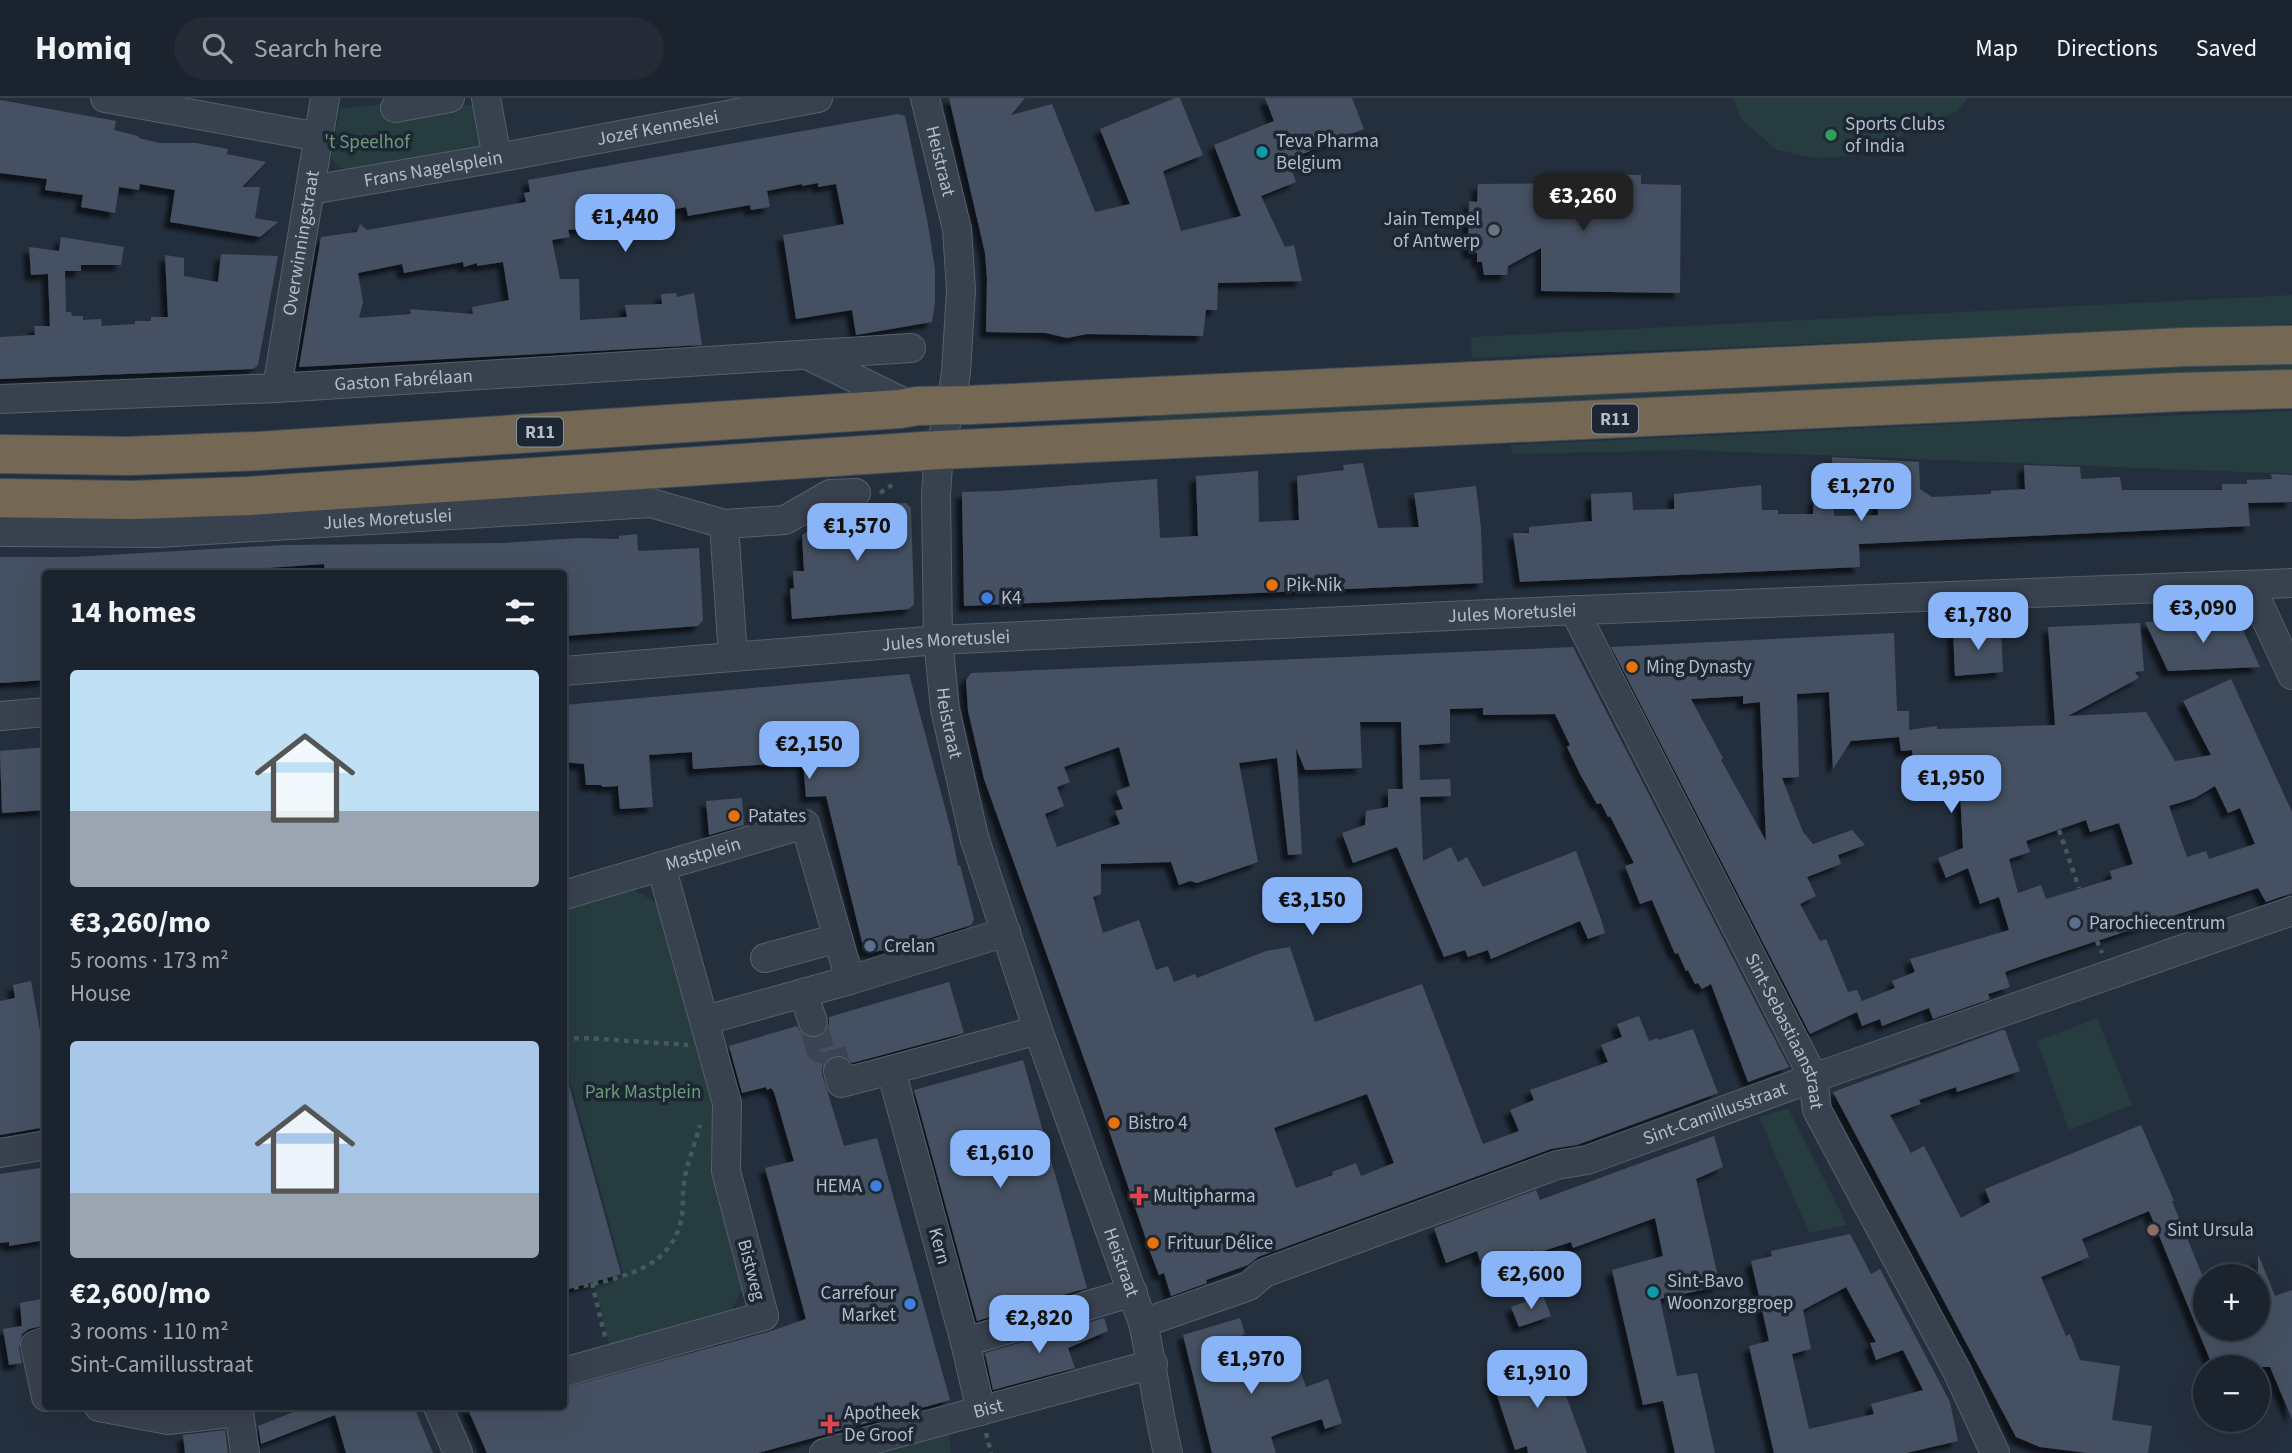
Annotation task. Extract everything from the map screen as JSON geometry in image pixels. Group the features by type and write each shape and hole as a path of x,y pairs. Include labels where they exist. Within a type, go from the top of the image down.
{"highway":[{"name":"R11","path":"0,454 128,456 259,451 934,406 2158,348 2292,345"},
{"name":"R11","path":"0,498 131,500 248,496 939,450 2292,389"}],"street":[{"path":"105,98 319,136"},
{"name":"Overwinningstraat","path":"277,388 326,98"},
{"path":"395,108 450,98"},
{"name":"Frans Nagelsplein","path":"311,190 497,158 486,98"},
{"name":"Jozef Kenneslei","path":"497,158 818,98"},
{"name":"Heistraat","path":"925,98 957,229 961,290 956,372 934,406 939,450 936,495 938,640 945,709 974,837 1038,1030 1143,1323"},
{"name":"Gaston Fabrélaan","path":"0,399 277,388 911,348"},
{"name":"Gaston Fabrélaan","path":"807,355 899,400 934,406"},
{"name":"Jules Moretuslei","path":"0,533 158,533 652,503 724,523 785,520 830,494 856,493"},
{"path":"724,523 733,657"},
{"name":"Jules Moretuslei","path":"567,671 938,640 1574,610 2292,583"},
{"path":"2250,584 2292,675"},
{"name":"Sint-Sebastiaanstraat","path":"1574,610 1813,1078 1817,1110 1957,1371 1995,1453"},
{"path":"0,716 42,712"},
{"name":"Mastplein","path":"700,1042 661,866 805,824 850,980"},
{"path":"567,894 661,866"},
{"name":"Sint-Camillusstraat","path":"1143,1323 1249,1286 1264,1273 1557,1165 1587,1160 2292,911"},
{"path":"700,1042 803,993 1006,932"},
{"path":"765,958 838,937"},
{"path":"803,993 813,1022"},
{"path":"838,1070 841,1083 1038,1030"},
{"name":"Bistweg","path":"567,1371 764,1316 726,1171 727,1103 700,1042"},
{"name":"Kern","path":"891,1070 965,1342 981,1411"},
{"path":"0,1153 42,1147"},
{"path":"965,1342 1133,1292"},
{"path":"1143,1323 1168,1453"},
{"path":"42,1342 35,1345 42,1377"},
{"name":"Bist","path":"824,1453 1153,1364"},
{"path":"115,1410 168,1420 239,1412 246,1453"},
{"path":"439,1410 458,1453"}],"path":[{"path":"2059,830 2079,888"},
{"path":"567,1040 700,1042"},
{"path":"567,1289 638,1271 655,1263 673,1243 681,1222 684,1182 702,1117"},
{"path":"592,1283 610,1359"}],"green space":[{"name":"Sports Clubs of India","path":"1733,98 1968,98 1957,111 1856,156 1815,158 1777,150 1742,120"},
{"name":"'t Speelhof","path":"478,103 488,152 347,170 331,158 340,109 384,104 387,118"},
{"path":"2292,295 2292,324 1472,358 1471,337"},
{"path":"2292,356 2292,376 1003,436 1005,427 1140,420 1161,411"},
{"path":"2292,411 2292,474 1688,450 1513,454 1510,445 1993,422"},
{"name":"Park Mastplein","path":"632,889 657,903 714,1098 743,1287 731,1312 609,1345 595,1285 624,1276 567,1069 567,908"},
{"path":"2097,1018 2132,1105 2069,1130 2037,1041"},
{"path":"1788,1108 1847,1225 1809,1233 1759,1117"},
{"path":"949,1432 951,1453 876,1453"}],"building":[{"path":"949,98 1025,98 1011,115 1052,104 1095,212 1130,204 1100,129 1180,98 1203,155 1163,171 1181,231 1241,216 1214,145 1274,121 1265,98 1352,98 1364,129 1288,160 1296,182 1261,196 1285,247 1294,245 1302,281 1218,283 1217,310 1206,310 1203,336 1087,334 1067,338 1046,333 986,332 985,253"},
{"path":"0,100 116,121 114,130 139,138 159,143 196,143 228,149 227,154 266,162 242,187 260,187 255,218 278,222 260,237 170,222 175,190 140,184 139,190 119,187 115,213 81,207 83,195 45,190 47,179 0,173"},
{"path":"898,114 905,116 935,269 932,322 856,335 852,310 796,319 783,235 844,224 836,184 818,187 818,183 802,184 767,191 770,207 751,210 750,205 688,216 686,207 633,218 634,223 568,230 570,237 552,240 560,279 579,279 580,320 627,317 625,305 662,304 661,294 676,293 677,297 694,293 702,345 299,367 321,237 357,232 360,224 367,230 526,202 524,193 530,192 528,180","holes":["463,262 464,267 477,263 477,266 503,262 509,300 472,307 473,314 410,309 411,314 359,318 363,302 358,273 402,264 404,273"]},
{"path":"1582,174 1641,175 1641,184 1681,185 1680,293 1541,291 1541,248 1508,266 1507,275 1484,275 1482,262 1477,262 1477,253 1469,253 1468,248 1469,201 1477,202 1478,184 1582,183"},
{"path":"61,237 124,247 121,265 81,265 81,271 65,271 66,312 71,312 72,316 83,316 83,320 101,319 102,326 135,324 135,321 151,321 151,317 168,317 165,255 184,258 184,276 218,282 221,254 278,256 258,365 253,369 0,379 0,337 35,335 34,326 50,326 48,274 31,275 29,247 59,251"},
{"path":"1832,457 1919,462 1920,489 1932,497 2025,489 2024,465 2080,467 2081,479 2120,477 2122,490 2222,490 2222,484 2247,484 2247,480 2272,479 2271,474 2292,475 2292,502 2248,503 2250,526 1859,544 1860,567 1520,582 1513,533 1529,533 1529,527 1592,521 1591,494 1632,492 1633,510 1674,509 1674,494 1761,485 1762,510 1778,510 1778,514 1813,514 1814,497 1834,505 1834,516 1878,515 1877,481 1833,481"},
{"path":"1363,463 1378,528 1419,527 1414,493 1476,486 1483,583 964,606 962,492 1157,479 1160,538 1198,536 1196,476 1258,471 1259,522 1299,520 1297,476 1344,470 1343,465"},
{"path":"906,503 911,508 914,604 909,609 792,619 790,589 794,588 793,571 804,571 802,535 837,510 857,509 867,504"},
{"path":"637,534 638,551 699,548 703,620 698,626 567,636 567,570 325,570 324,564 253,570 42,570 42,680 0,683 0,557 74,557 284,545 505,543 578,538 619,539 619,536"},
{"path":"2238,619 2260,667 2168,671 2145,622"},
{"path":"2140,623 2144,671 2135,672 2139,678 2068,716 2146,712 2175,761 2211,755 2183,701 2231,679 2292,812 2292,893 2266,902 2258,888 2042,959 2005,972 2010,987 1988,994 1990,999 1933,1019 1929,1008 1882,1026 1880,1019 1862,1026 1857,1012 1810,1034 1611,647 1894,633 1897,711 1909,711 1909,730 1937,726 1937,729 2055,725 2048,627","holes":["1829,692 1833,769 1851,741 1899,737 1901,751 1912,750 1915,779 1959,773 1963,848 1938,858 1946,878 1968,868 1980,904 1999,897 2009,930 1910,959 1915,972 1892,981 1895,988 1862,1001 1857,990 1848,992 1826,939 1820,941 1800,904 1816,896 1807,877 1841,864 1838,855 1865,845 1852,830 1813,844 1803,832 1782,778 1799,777 1797,694","1743,696 1743,704 1760,702 1766,841 1691,699","2215,786 2228,813 2240,808 2255,844 2209,859 2206,851 2187,857 2169,806 2195,798","2086,820 2090,832 2119,823 2133,864 2110,871 2112,879 2046,899 2041,885 2018,893 2009,859 2030,852 2026,841"]},
{"path":"2001,629 2003,672 1955,676 1953,631"},
{"path":"1573,647 1789,1067 1748,1082 1711,984 1702,989 1698,983 1695,984 1678,953 1675,954 1652,900 1640,904 1625,866 1634,863 1610,816 1608,817 1601,803 1597,804 1581,776 1555,714 1483,715 1483,708 1450,709 1450,743 1419,745 1420,780 1450,779 1451,796 1420,797 1423,861 1451,847 1458,862 1467,857 1483,887 1576,851 1601,919 1605,933 1588,939 1580,921 1491,959 1488,950 1468,957 1465,950 1444,957 1397,847 1353,863 1342,833 1365,825 1366,811 1388,807 1388,789 1403,789 1401,722 1360,722 1362,768 1305,770 1296,748 1302,854 1288,855 1277,758 1239,763 1258,862 1197,883 1190,881 1179,885 1171,862 1101,864 1101,894 1093,897 1103,933 1139,920 1156,970 1168,966 1174,982 1195,974 1197,978 1266,951 1290,947 1315,1022 1422,984 1483,1144 1519,1131 1510,1110 1534,1100 1530,1090 1608,1062 1601,1045 1622,1037 1617,1024 1639,1016 1649,1041 1693,1029 1718,1093 1577,1145 1551,1149 1258,1257 1248,1265 1171,1296 1164,1273 1159,1275 1151,1254 984,779 968,711 966,680 971,673","holes":["1119,747 1130,786 1116,791 1123,809 1115,811 1120,824 1057,847 1045,814 1064,806 1057,787 1070,782 1064,767","1367,1094 1394,1163 1361,1176 1356,1163 1332,1172 1333,1175 1296,1188 1274,1128"]},
{"path":"909,674 974,919 971,925 870,953 864,950 826,796 806,797 803,762 693,769 692,752 649,755 653,807 620,809 618,786 586,785 584,764 567,762 567,705"},
{"path":"42,747 42,810 2,813 0,751"},
{"path":"742,798 744,825 709,835 706,801"},
{"path":"31,981 42,1042 42,1128 0,1135 0,1001 15,998 13,985"},
{"path":"949,982 964,1033 852,1063 843,1055 833,1055 822,1066 822,1074 844,1146 877,1138 950,1400 758,1453 487,1453 468,1410 567,1410 567,1387 806,1319 765,1168 794,1161 774,1092 766,1087 742,1093 729,1046 797,1026 803,1035 818,1038 826,1032 829,1017"},
{"path":"2005,1030 2020,1071 1957,1092 1956,1087 1919,1100 1921,1104 1890,1115 1911,1153 1924,1146 1961,1218 1990,1202 1985,1189 2141,1125 2198,1264 2193,1264 2193,1318 2149,1211 2082,1239 2089,1257 2041,1277 2066,1336 2070,1334 2080,1360 2120,1366 2112,1420 2152,1426 2148,1453 2087,1453 2040,1447 2016,1437 1833,1092"},
{"path":"1023,1060 1087,1288 977,1321 914,1090"},
{"path":"567,1085 621,1274 569,1289 567,1281"},
{"name":"Sint-Bavo Woonzorggroep","path":"1714,1136 1723,1167 1696,1179 1720,1286 1660,1299 1677,1376 1697,1373 1715,1453 1675,1453 1663,1401 1643,1405 1612,1270 1663,1256 1655,1218 1573,1248 1571,1242 1534,1254 1533,1250 1509,1258 1507,1251 1480,1261 1477,1251 1446,1263 1434,1228 1536,1190 1540,1200"},
{"path":"42,1168 42,1241 9,1246 9,1242 0,1243 0,1174"},
{"path":"1850,1234 1871,1274 1880,1269 1950,1402 1958,1441 1906,1453 1774,1453 1749,1346 1769,1341 1751,1261 1772,1256 1771,1251","holes":["1846,1287 1876,1342 1870,1343 1876,1360 1903,1350 1923,1390 1871,1404 1874,1414 1809,1429 1792,1354 1811,1349 1803,1310"]},
{"path":"2270,1284 2275,1296 2292,1290 2292,1419 2270,1367 2270,1355 2208,1355 2202,1341 2270,1341"},
{"path":"1543,1295 1551,1316 1519,1327 1511,1307"},
{"path":"42,1299 42,1326 22,1334 19,1348 22,1363 9,1365 3,1329 22,1327 20,1303"},
{"path":"1104,1318 1108,1331 1068,1348 1075,1368 993,1390 985,1353"},
{"path":"1240,1318 1245,1334 1228,1341 1240,1381 1298,1364 1306,1387 1328,1379 1342,1423 1325,1429 1322,1419 1271,1437 1276,1453 1212,1453 1183,1335"},
{"path":"1531,1360 1560,1379 1587,1453 1528,1453 1527,1446 1515,1450 1490,1374"},
{"path":"298,1410 415,1410 433,1453 346,1453 335,1415 261,1444 258,1426"},
{"path":"225,1430 228,1453 185,1453 183,1435"}],"tunnel":[{"path":"813,1022 820,1049 831,1047 838,1071"}],"place":[{"name":"Sports Clubs of India","path":"1831,135"},
{"name":"Teva Pharma Belgium","path":"1262,152"},
{"name":"Jain Tempel of Antwerp","path":"1494,230"},
{"name":"Pik-Nik","path":"1272,585"},
{"name":"K4","path":"987,598"},
{"name":"Ming Dynasty","path":"1632,667"},
{"name":"Patates","path":"734,816"},
{"name":"Parochiecentrum","path":"2075,923"},
{"name":"Crelan","path":"870,946"},
{"name":"Bistro 4","path":"1114,1123"},
{"name":"HEMA","path":"876,1186"},
{"name":"Multipharma","path":"1139,1196"},
{"name":"Sint Ursula","path":"2153,1230"},
{"name":"Frituur Délice","path":"1153,1243"},
{"name":"Sint-Bavo Woonzorggroep","path":"1653,1292"},
{"name":"Carrefour Market","path":"910,1304"},
{"name":"Apotheek De Groof","path":"830,1424"}]}
